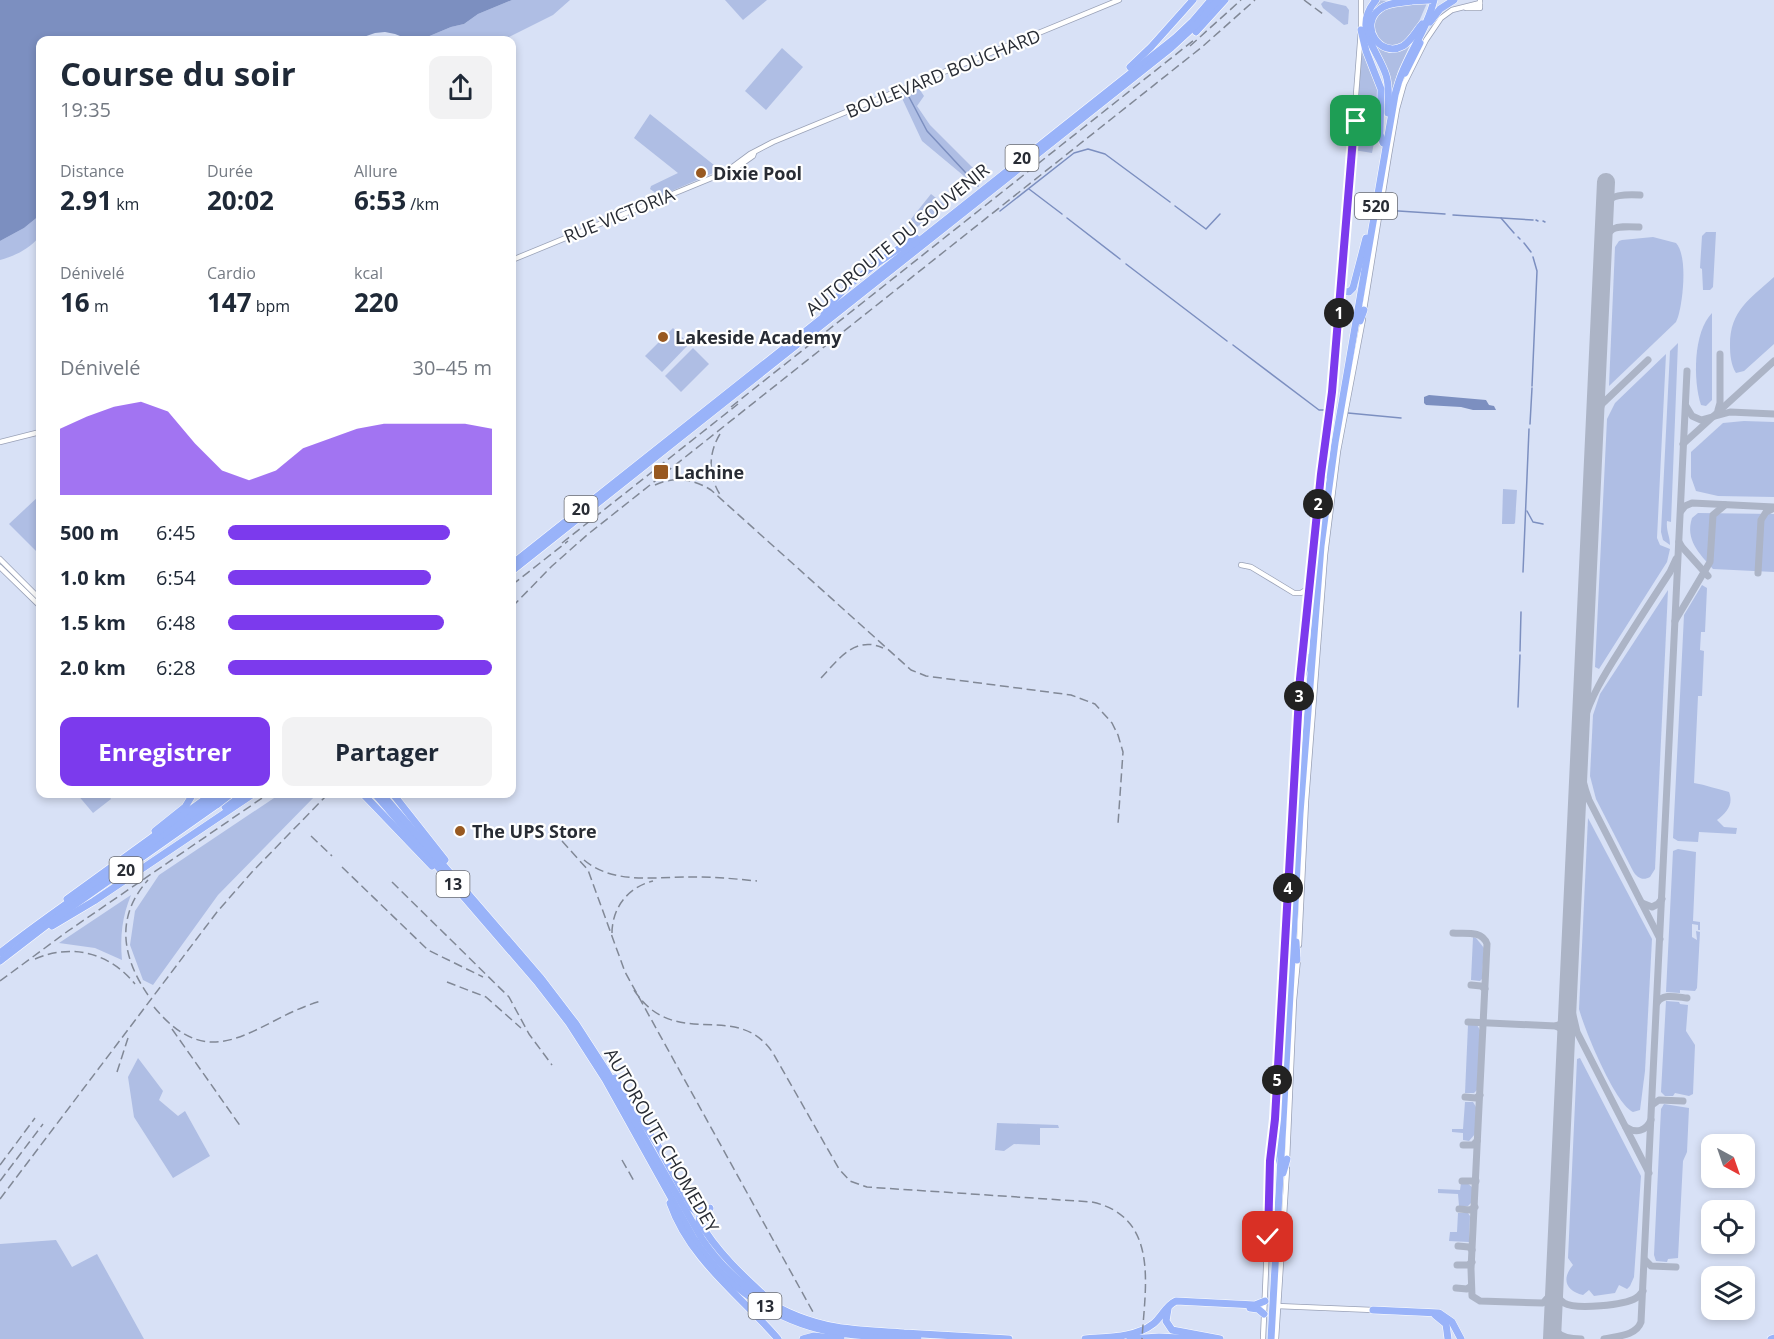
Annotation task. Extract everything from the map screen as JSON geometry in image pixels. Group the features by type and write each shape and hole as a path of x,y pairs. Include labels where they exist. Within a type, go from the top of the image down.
{"highway":[{"path":"1174,22 1188,0"},
{"path":"1105,96 1193,0"},
{"name":"AUTOROUTE DU SOUVENIR","path":"516,568 816,330 877,278 1105,96 1182,32 1211,0"},
{"name":"AUTOROUTE DU SOUVENIR","path":"1105,96 1185,36 1218,0"},
{"path":"1105,96 1149,71 1181,46 1225,0"},
{"path":"1376,0 1367,14 1366,29 1386,75 1391,110"},
{"path":"1391,0 1432,0"},
{"name":"520","path":"1314,604 1326,501 1391,110 1402,71 1427,22 1432,0"},
{"name":"520","path":"1297,834 1326,475 1383,143 1401,67 1432,0"},
{"path":"1412,1 1388,5 1378,10 1371,22 1372,35 1384,47 1399,48 1408,42 1422,24"},
{"path":"1391,110 1432,18 1452,1"},
{"path":"1361,30 1367,55 1381,88 1380,134 1383,143"},
{"path":"821,319 828,308 864,274 942,226"},
{"path":"816,330 837,318 919,254 942,226"},
{"path":"1339,293 1349,292 1353,288 1366,238"},
{"name":"AUTOROUTE DU SOUVENIR","path":"516,561 821,319 870,284"},
{"path":"1347,373 1364,310"},
{"path":"1325,440 1326,475"},
{"name":"520","path":"1269,1338 1294,920 1297,814 1313,616"},
{"path":"1299,689 1308,657"},
{"path":"1309,698 1312,727"},
{"path":"1293,780 1297,814"},
{"path":"118,862 183,809 190,798"},
{"path":"40,922 75,892 212,798"},
{"name":"20","path":"0,953 40,922 158,842 212,798"},
{"name":"20","path":"0,961 212,798"},
{"path":"34,935 72,916 247,798"},
{"path":"367,798 487,919"},
{"name":"AUTOROUTE CHOMEDEY","path":"379,798 545,982 588,1040 705,1244 720,1263 740,1282 778,1308 812,1321 849,1329 1009,1339"},
{"name":"AUTOROUTE CHOMEDEY","path":"385,798 487,919 579,1037 693,1237 709,1259 734,1284 765,1307 793,1320 823,1330 855,1335 918,1339"},
{"path":"396,798 487,919"},
{"path":"168,851 230,800"},
{"name":"520","path":"1269,1338 1278,1141 1297,846"},
{"path":"1294,920 1298,960"},
{"path":"588,1040 653,1138 692,1208 699,1212 710,1208 699,1219 713,1242 737,1270 778,1308"},
{"path":"1270,1175 1278,1141"},
{"path":"1279,1187 1287,1159"},
{"path":"665,1186 674,1215 700,1257 778,1339"},
{"path":"1085,1339 1142,1330 1153,1324 1168,1305 1176,1301 1256,1305 1265,1301"},
{"path":"1220,1339 1174,1330 1166,1322 1167,1311 1179,1304 1256,1308 1264,1314"},
{"path":"1373,1310 1430,1311 1441,1314 1453,1323 1461,1339"},
{"path":"1397,1311 1438,1317 1447,1326 1448,1339"},
{"path":"803,1339 812,1336 840,1339"},
{"path":"1131,1339 1168,1337 1202,1339"}],"main road":[{"name":"BOULEVARD BOUCHARD","path":"766,145 1119,0"},
{"path":"1314,604 1309,588 1332,392 1361,30 1361,0"},
{"path":"1314,604 1383,186 1401,93 1436,25 1447,13 1478,4"},
{"path":"1353,135 1357,113 1355,99"},
{"path":"1357,113 1368,111"},
{"name":"RUE VICTORIA","path":"516,258 726,171 766,145"},
{"path":"0,442 36,433"},
{"path":"0,560 36,595"},
{"path":"1241,565 1251,567 1294,593 1301,593 1309,588"},
{"path":"0,567 36,602"},
{"path":"1297,834 1293,780 1299,689 1313,616"},
{"path":"1297,834 1312,727 1313,616"},
{"path":"1269,1338 1277,1306 1287,1159 1298,960 1297,846"},
{"path":"1269,1338 1264,1314 1270,1175 1297,846"},
{"path":"1277,1306 1373,1310"}],"shaded area":[{"path":"0,0 512,0 478,14 464,24 430,36 400,36 385,32 366,36 36,36 36,218 24,228 0,241"},
{"path":"512,0 570,0 553,15 511,36 430,36 464,24 478,14"},
{"path":"725,0 767,0 743,20"},
{"path":"1377,0 1387,1 1369,23 1385,49 1410,45 1398,71 1391,96 1368,32 1368,18"},
{"path":"1324,1 1346,6 1349,10 1348,24 1344,25 1323,8 1321,4"},
{"path":"1427,3 1417,26 1404,43 1389,47 1375,38 1374,17 1385,7"},
{"path":"1362,43 1380,90 1377,121 1366,102 1358,95"},
{"path":"782,48 803,67 766,110 745,91"},
{"path":"918,87 924,96 917,106 930,125 985,180 976,186 922,141 900,94"},
{"path":"1363,113 1377,127 1372,153 1354,150 1358,118"},
{"path":"650,114 719,169 718,171 660,196 650,189 651,186 678,173 634,138"},
{"path":"931,194 946,206 914,229 907,224"},
{"path":"36,218 36,240 22,251 0,260 0,241 24,228"},
{"path":"1706,232 1716,232 1713,287 1710,290 1703,290 1702,269 1700,268 1702,236"},
{"path":"1653,237 1676,243 1680,249 1683,279 1678,317 1676,322 1609,386 1615,247 1622,240"},
{"path":"1774,277 1774,344 1744,371 1736,373 1730,352 1734,323 1743,306"},
{"path":"1712,313 1712,400 1706,406 1701,405 1698,395 1696,357 1701,332"},
{"path":"673,328 689,344 662,372 645,356"},
{"path":"1678,343 1671,522 1667,521 1670,545 1663,540 1661,532 1670,351"},
{"path":"693,348 709,364 681,392 665,376"},
{"path":"1666,354 1657,538 1660,545 1670,549 1667,562 1599,669 1595,667 1607,419 1615,403"},
{"path":"1429,395 1486,400 1496,410 1426,405 1424,397"},
{"path":"1774,422 1774,497 1718,496 1696,491 1691,477 1691,452 1723,423"},
{"path":"1503,489 1517,490 1514,524 1502,524"},
{"path":"36,499 36,551 9,524"},
{"path":"1698,513 1774,514 1774,572 1713,569 1698,552 1690,533 1692,518"},
{"path":"1702,585 1707,588 1705,632 1701,632 1700,650 1704,651 1702,696 1698,696 1694,783 1729,792 1730,805 1717,820 1724,827 1737,828 1736,834 1699,832 1698,842 1678,841 1673,838 1684,615"},
{"path":"1668,590 1655,869 1650,877 1643,879 1633,871 1596,799 1590,776 1593,715 1600,694"},
{"path":"80,798 110,798 111,799 93,813"},
{"path":"274,798 313,798 218,895 153,985 143,980 130,945 135,911 159,875"},
{"path":"1588,818 1652,939 1645,1071 1640,1110 1633,1112 1618,1096 1610,1082 1587,1033 1579,1009"},
{"path":"1678,849 1696,852 1693,921 1700,922 1700,930 1698,930 1698,925 1692,924 1692,937 1697,940 1696,931 1700,932 1697,988 1695,991 1680,990 1680,993 1666,992 1673,851"},
{"path":"131,895 122,927 122,960 95,948 59,943"},
{"path":"1473,937 1484,948 1480,981 1471,980"},
{"path":"1666,1001 1688,1005 1686,1031 1695,1045 1693,1094 1689,1096 1675,1093 1673,1096 1665,1096 1661,1092"},
{"path":"1468,1025 1477,1025 1480,1030 1477,1090 1474,1093 1465,1093"},
{"path":"138,1058 163,1091 159,1100 178,1116 185,1111 210,1156 173,1178 134,1117 128,1077"},
{"path":"1580,1058 1641,1176 1634,1277 1627,1289 1619,1285 1615,1293 1594,1296 1589,1290 1583,1295 1573,1291 1566,1280 1573,1265 1568,1258 1577,1059"},
{"path":"1465,1102 1473,1102 1476,1107 1475,1134 1469,1141 1463,1140 1463,1133 1452,1132 1452,1129 1463,1129"},
{"path":"1664,1104 1689,1108 1687,1152 1683,1161 1678,1258 1668,1259 1667,1262 1656,1261 1654,1255 1661,1109"},
{"path":"997,1123 1058,1125 1059,1128 1040,1128 1040,1145 1014,1144 1004,1151 995,1150"},
{"path":"1461,1183 1467,1183 1472,1187 1472,1202 1468,1206 1459,1206 1458,1194 1438,1193 1438,1189 1460,1190"},
{"path":"1458,1213 1468,1213 1470,1216 1469,1242 1449,1241 1450,1232 1457,1232"},
{"path":"56,1240 72,1267 97,1254 144,1339 0,1339 0,1244"}],"waterway":[{"path":"908,95 927,131 978,186"},
{"path":"1000,211 1074,153 1088,149 1105,154 1170,202"},
{"path":"1029,189 1062,214"},
{"path":"1175,206 1206,229 1220,214"},
{"path":"1383,210 1445,214"},
{"path":"1453,215 1533,220"},
{"path":"1067,218 1120,259"},
{"path":"1501,218 1514,233"},
{"path":"1524,243 1531,252"},
{"path":"1532,386 1537,271 1533,257"},
{"path":"1126,264 1227,341"},
{"path":"1233,345 1319,410 1327,410"},
{"path":"1530,424 1532,388"},
{"path":"1348,413 1401,418"},
{"path":"1523,572 1529,429"},
{"path":"1527,511 1533,522 1543,524"},
{"path":"1520,651 1521,612"},
{"path":"1518,707 1520,655"}],"taxiway":[{"path":"1604,236 1608,202 1611,198 1640,195"},
{"path":"1603,250 1610,231 1618,227 1639,227"},
{"path":"1718,410 1720,354"},
{"path":"1595,421 1602,404 1648,360"},
{"path":"1683,444 1774,361"},
{"path":"1604,1339 1631,1333 1639,1327 1641,1322 1687,371"},
{"path":"1686,406 1692,416 1701,420 1730,412 1774,414"},
{"path":"1681,511 1692,503 1774,507"},
{"path":"1675,621 1710,562 1713,515 1725,505"},
{"path":"1758,573 1761,520 1766,512 1774,508"},
{"path":"1679,542 1708,576"},
{"path":"1660,939 1589,800 1582,778 1580,739 1584,721 1598,686 1676,559"},
{"path":"1642,903 1652,907 1662,899"},
{"path":"1453,933 1477,935 1487,944 1471,1269 1472,1296 1480,1301 1543,1303 1552,1293 1555,1260"},
{"path":"1570,954 1569,998 1577,1032 1649,1173"},
{"path":"1471,985 1485,989"},
{"path":"1657,1003 1666,997 1687,998"},
{"path":"1468,1022 1556,1026 1563,1023 1567,1015"},
{"path":"1556,1026 1563,1030 1566,1039"},
{"path":"1465,1097 1476,1098 1480,1095"},
{"path":"1652,1105 1659,1100 1683,1101"},
{"path":"1626,1127 1640,1130 1646,1127 1651,1120"},
{"path":"1463,1145 1473,1145 1477,1141"},
{"path":"1462,1181 1476,1181"},
{"path":"1459,1209 1470,1210 1475,1207"},
{"path":"1458,1246 1469,1247 1472,1250"},
{"path":"1645,1260 1651,1266 1676,1267"},
{"path":"1457,1265 1468,1265 1472,1262"},
{"path":"1456,1288 1467,1289 1471,1286"},
{"path":"1556,1287 1556,1292 1564,1303 1579,1306 1622,1303 1636,1298 1643,1291"},
{"path":"1553,1308 1555,1329 1566,1337 1581,1339"}],"runway":[{"path":"1552,1339 1606,182"}],"railway":[{"path":"1190,46 1241,0"},
{"path":"516,603 587,535 1202,47 1255,0"},
{"path":"1304,0 1323,14"},
{"path":"731,407 1194,40"},
{"path":"562,543 738,404"},
{"path":"720,434 713,449 711,465 714,481 721,496"},
{"path":"655,485 669,480 684,480 698,483 711,490 911,670 926,676 1071,695 1095,704 1112,723 1123,752 1118,824"},
{"path":"516,582 568,541"},
{"path":"821,678 841,657 856,647 873,645 883,648"},
{"path":"0,981 68,931 262,798"},
{"path":"0,1199 217,912 252,872 324,798"},
{"path":"553,831 588,870 625,972 813,1312"},
{"path":"311,836 332,856"},
{"path":"584,860 596,868 623,877 712,877 757,881"},
{"path":"342,867 428,950 483,977"},
{"path":"148,880 130,908 126,937 132,966 148,995"},
{"path":"612,933 615,915 623,900 636,888 653,881"},
{"path":"392,882 509,997 529,1034 552,1065"},
{"path":"35,959 63,952 90,954 114,965 135,984"},
{"path":"447,982 486,997 521,1028"},
{"path":"634,990 650,1009 668,1019 741,1029 758,1037 773,1053 839,1169 850,1181 867,1187 1092,1202 1114,1210 1129,1222 1138,1238 1144,1257 1145,1298 1142,1339"},
{"path":"154,1007 176,1028 196,1039 216,1042 236,1038 298,1009 321,1001"},
{"path":"172,1029 241,1127"},
{"path":"117,1072 128,1038"},
{"path":"0,1165 35,1118"},
{"path":"0,1181 43,1124"},
{"path":"622,1160 634,1181"}],"place":[{"name":"Dixie Pool","path":"701,173"},
{"name":"Lakeside Academy","path":"663,337"},
{"name":"Lachine","path":"661,472"},
{"name":"The UPS Store","path":"460,831"}],"route":[{"path":"1268,1237 1270,1161 1275,1119 1300,679 1324,447 1330,416 1356,121"}]}
